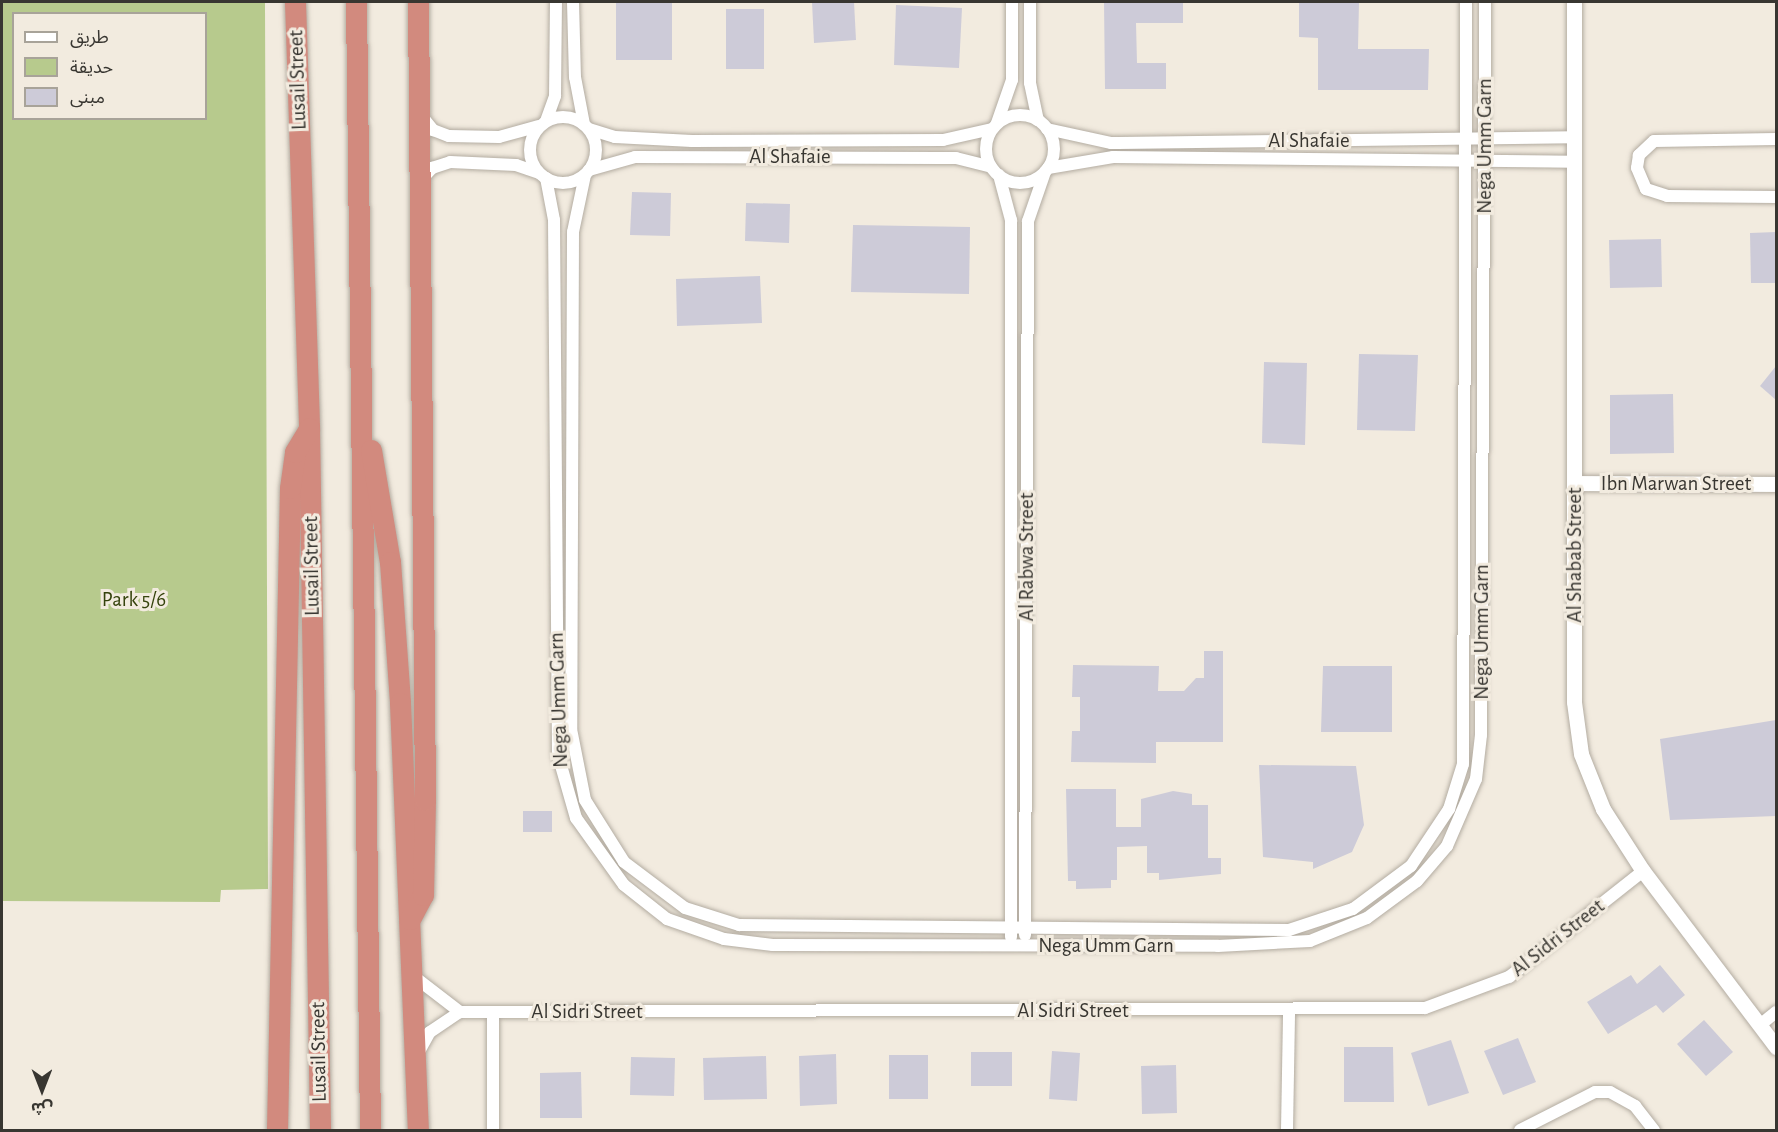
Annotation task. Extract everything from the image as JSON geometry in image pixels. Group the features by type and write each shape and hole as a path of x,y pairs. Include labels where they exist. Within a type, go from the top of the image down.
{"highway":[{"name":"Lusail Street","path":"295,2 309,428 320,1131"},
{"path":"356,2 370,1131"},
{"path":"410,919 423,894 425,800 418,2"},
{"path":"362,427 381,495 390,562 410,919 418,1131"},
{"path":"277,1131 290,488 295,452 309,428"}],"street":[{"path":"543,176 530,149 555,96 556,2"},
{"path":"418,186 432,168 450,162 516,165 566,183 587,173 596,154 586,127 575,77 573,2"},
{"path":"995,126 1017,115 1038,120 1047,129 1054,148 1046,170 1017,183 995,171 986,148 1012,80 1012,2"},
{"path":"1030,2 1030,83 1038,120"},
{"name":"Nega Umm Garn","path":"587,173 573,232 571,729 575,769 593,817 648,884 719,921 772,928 1158,932 1314,925 1353,909 1393,882 1438,829 1457,786 1465,748 1466,2"},
{"name":"Nega Umm Garn","path":"543,176 554,220 558,754 567,796 587,839 637,898 667,919 724,939 773,945 1218,946 1310,940 1385,907 1447,846 1471,795 1481,735 1486,160 1485,2"},
{"name":"Al Shabab Street","path":"1574,2 1575,723 1595,792 1643,871 1776,1047"},
{"path":"418,111 433,130 449,136 499,136 565,117 586,127"},
{"name":"Al Shafaie","path":"586,127 615,137 692,141 943,140 995,126"},
{"name":"Al Shafaie","path":"1047,129 1111,143 1466,140 1486,137 1573,136"},
{"path":"1776,139 1654,141 1639,155 1637,168 1640,181 1654,194 1776,197"},
{"name":"Al Shafaie","path":"587,173 635,157 956,158 995,171"},
{"name":"Al Shafaie","path":"1046,170 1113,157 1466,158 1574,162"},
{"name":"Al Rabwa Street","path":"1024,945 1028,221 1034,192 1046,170"},
{"name":"Al Rabwa Street","path":"995,171 1011,220 1011,945"},
{"name":"Ibn Marwan Street","path":"1575,483 1776,484"},
{"name":"Al Sidri Street","path":"460,1012 1425,1008 1482,991 1526,965 1643,871"},
{"path":"412,975 460,1012 430,1032 416,1056"},
{"path":"1287,1131 1289,1010"},
{"path":"493,1012 493,1131"},
{"path":"1760,1025 1776,1012"},
{"path":"1520,1131 1595,1092 1610,1092 1635,1106 1654,1131"}],"green space":[{"name":"Park 5/6","path":"2,2 265,2 268,889 221,890 220,902 2,901"}],"building":[{"path":"616,2 672,2 672,60 616,60"},
{"path":"812,2 854,2 856,40 814,43"},
{"path":"1104,2 1183,2 1183,23 1136,23 1137,63 1166,63 1166,89 1105,89"},
{"path":"1299,2 1359,2 1358,49 1429,49 1428,90 1318,90 1318,38 1299,37"},
{"path":"896,5 962,8 959,68 894,65"},
{"path":"726,9 764,9 764,69 726,69"},
{"path":"632,192 671,193 670,236 630,235"},
{"path":"746,203 790,204 789,243 745,241"},
{"path":"853,225 970,227 969,294 851,292"},
{"path":"1776,232 1776,283 1751,283 1750,233"},
{"path":"1661,239 1662,287 1610,288 1609,240"},
{"path":"760,276 762,323 677,326 676,279"},
{"path":"1359,354 1418,355 1415,431 1357,430"},
{"path":"1264,362 1307,363 1305,445 1262,443"},
{"path":"1776,366 1776,400 1760,386"},
{"path":"1673,394 1674,453 1610,454 1610,395"},
{"path":"1204,651 1223,651 1223,742 1156,742 1156,763 1071,762 1072,731 1080,731 1080,697 1072,697 1073,665 1159,666 1158,691 1184,691 1196,678 1204,678"},
{"path":"1323,666 1392,666 1392,732 1321,732"},
{"path":"1776,720 1776,816 1670,820 1660,739"},
{"path":"1259,765 1356,766 1364,825 1352,852 1313,869 1313,862 1263,857"},
{"path":"1066,789 1116,789 1116,827 1141,827 1141,799 1173,791 1192,794 1192,805 1208,805 1208,858 1221,858 1221,874 1159,880 1159,873 1147,873 1147,846 1117,847 1117,880 1111,880 1111,888 1076,889 1076,881 1068,881"},
{"path":"523,811 552,811 552,832 523,832"},
{"path":"1660,965 1685,995 1663,1013 1656,1005 1608,1034 1587,1002 1631,975 1637,984"},
{"path":"1704,1020 1733,1052 1706,1076 1677,1044"},
{"path":"1518,1038 1536,1082 1503,1095 1484,1051"},
{"path":"1451,1040 1469,1093 1428,1106 1411,1053"},
{"path":"1344,1047 1393,1047 1394,1102 1344,1102"},
{"path":"1052,1051 1080,1053 1077,1101 1049,1099"},
{"path":"971,1052 1012,1052 1012,1086 971,1086"},
{"path":"836,1054 837,1104 800,1106 799,1056"},
{"path":"889,1055 928,1055 928,1099 889,1099"},
{"path":"766,1056 767,1099 704,1100 703,1058"},
{"path":"631,1057 675,1058 674,1096 630,1095"},
{"path":"1176,1065 1177,1113 1142,1114 1141,1066"},
{"path":"581,1072 582,1118 540,1118 540,1073"}]}
